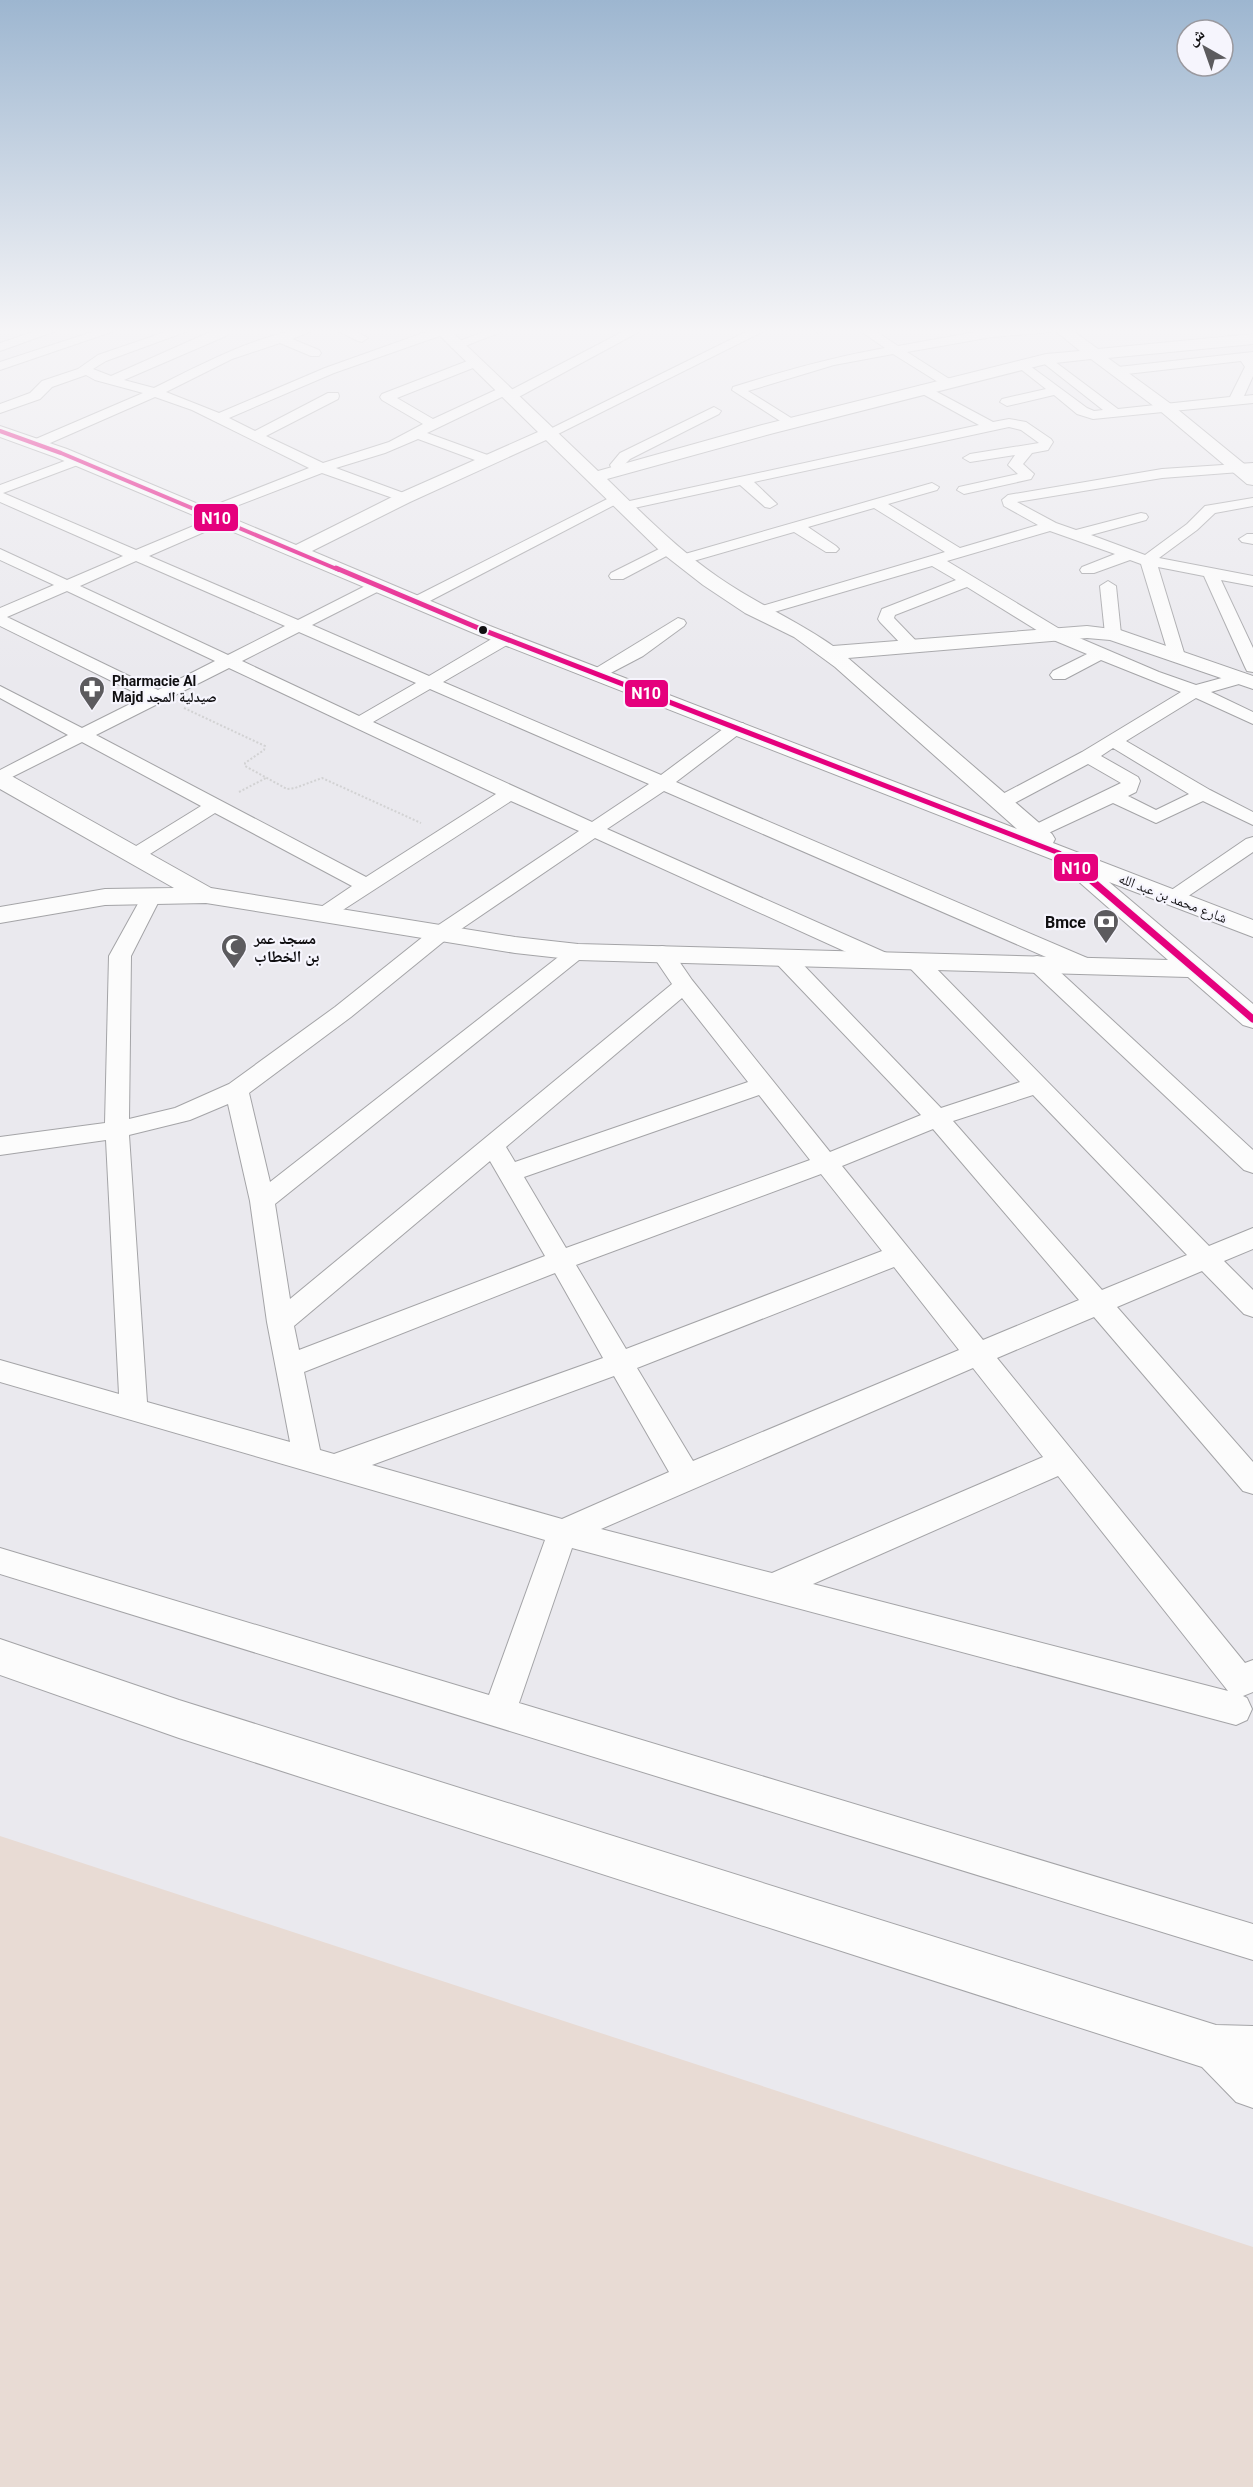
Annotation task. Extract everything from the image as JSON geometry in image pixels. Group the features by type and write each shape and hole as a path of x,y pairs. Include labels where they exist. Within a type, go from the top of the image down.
{"street":[{"name":"شارع محمد بن عبد الله","path":"36,444 506,638 1253,929"},
{"path":"272,444 297,457 404,498"},
{"path":"0,614 324,468 389,444"},
{"path":"444,444 488,460"},
{"path":"297,551 404,498 524,444"},
{"path":"561,444 676,554 710,581 758,612 801,633 828,653 1253,1018"},
{"path":"619,470 617,465 625,456 649,444"},
{"path":"595,477 716,444"},
{"path":"418,601 621,502 743,480 908,444"},
{"path":"970,458 1027,450 1043,447 1045,444"},
{"path":"1214,444 1245,467 1253,480"},
{"path":"964,490 1026,476 1027,474 1015,465 1027,450"},
{"path":"0,490 78,460"},
{"path":"1245,467 1167,472 1100,481 1013,498 1009,500 1009,503 1051,526 1128,555 1148,561 1253,581"},
{"path":"743,480 770,504"},
{"path":"617,576 676,554 796,526 932,487"},
{"path":"0,497 1084,964"},
{"path":"1148,561 1156,552 1192,527 1210,509 1253,502"},
{"path":"876,503 957,554"},
{"path":"1075,535 1141,517"},
{"path":"796,526 831,549"},
{"path":"758,612 1051,526"},
{"path":"0,554 510,793 883,960"},
{"path":"1088,570 1128,555"},
{"path":"934,560 1057,635 1195,691 1253,719"},
{"path":"1148,561 1177,656"},
{"path":"1211,574 1249,676"},
{"path":"913,646 886,619 888,612 970,580"},
{"path":"0,778 380,585"},
{"path":"1107,586 1113,634"},
{"path":"0,620 159,697"},
{"path":"597,673 637,652 678,623"},
{"path":"828,653 1087,632 1113,634 1177,656 1249,676"},
{"path":"361,722 506,638"},
{"path":"1059,675 1100,654"},
{"path":"1002,802 1088,756 1195,691 1249,676"},
{"path":"0,691 367,886"},
{"path":"0,1146 117,1128 203,1108 237,1090 343,1012 441,933 663,783 736,727"},
{"path":"1114,741 1203,794 1253,819"},
{"path":"1035,832 1129,788 1131,781 1088,756"},
{"path":"0,778 206,895"},
{"path":"325,913 510,793"},
{"path":"1114,796 1156,817 1203,794"},
{"path":"135,855 215,805"},
{"path":"1174,897 1253,843"},
{"path":"134,1410 117,1128 120,956 152,895"},
{"path":"0,915 105,897 206,895 441,933 578,952 916,962 1084,964 1195,969"},
{"path":"262,1201 578,952"},
{"path":"662,953 684,986 1063,1461 1245,1695"},
{"path":"783,957 937,1118 1253,1482"},
{"path":"916,962 1253,1307"},
{"path":"1037,963 1253,1164"},
{"path":"280,1322 684,986"},
{"path":"510,1173 763,1085"},
{"path":"289,1366 561,1260 826,1163 937,1118 1037,1085"},
{"path":"237,1090 262,1201 289,1366 320,1464"},
{"path":"493,1145 687,1477"},
{"path":"500,1713 563,1532 977,1353 1253,1238"},
{"path":"320,1464 620,1363 899,1255"},
{"path":"0,1371 320,1464 771,1588 1245,1695"},
{"path":"771,1588 1063,1461"},
{"path":"0,1561 1253,1942"},
{"path":"0,1657 179,1719 1234,2048 1253,2085"}],"path":[{"path":"159,697 265,746 264,750 245,763 245,766 284,788 294,788 322,778 445,834"}],"shaded area":[{"path":"0,1836 1253,2247 1253,2487 0,2487"}],"transit line":[{"name":"N10","path":"36,444 483,630 1059,853 1253,1019"}],"place":[{"name":"Pharmacie Al Majd صيدلية المجد","path":"92,712"},
{"name":"Bmce","path":"1106,945"},
{"name":"مسجد عمر بن الخطاب","path":"234,970"}]}
